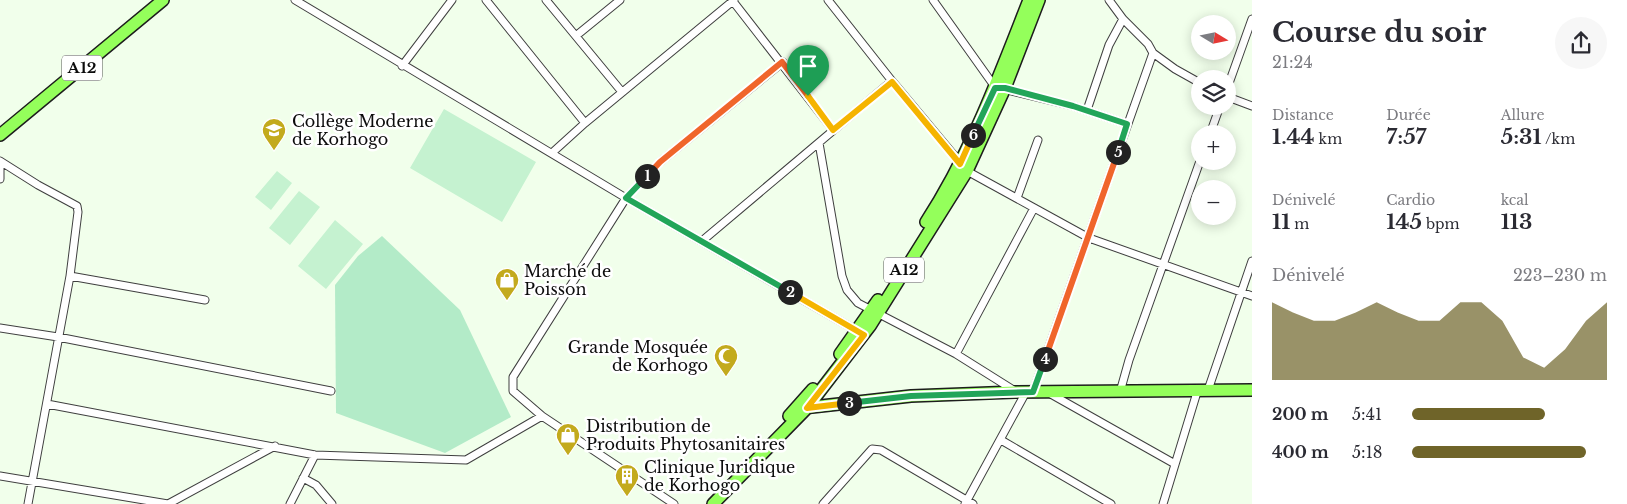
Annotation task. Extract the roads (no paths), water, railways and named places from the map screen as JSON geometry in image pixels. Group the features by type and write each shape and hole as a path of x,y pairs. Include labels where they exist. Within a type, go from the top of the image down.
{"main road":[{"name":"A12","path":"0,135 163,0"},
{"name":"A12","path":"1000,88 1029,0"},
{"name":"A12","path":"712,504 802,408 874,312 964,167 1039,0"},
{"path":"802,408 911,396 1046,391 1252,390"},
{"name":"A12","path":"704,504 802,408"}],"street":[{"path":"295,0 402,66 553,152 626,198 860,332"},
{"path":"402,66 452,0"},
{"path":"486,0 585,123"},
{"path":"546,0 577,35 622,92"},
{"path":"577,35 620,0"},
{"path":"553,152 585,123 733,0 833,130"},
{"path":"828,0 892,82 964,167 1089,238 1252,296"},
{"path":"932,0 1000,88 1087,110 1127,124"},
{"path":"1109,0 1123,19 1148,44 1153,53 1191,78"},
{"path":"1234,70 1252,18"},
{"path":"1087,110 1109,45 1123,19"},
{"path":"827,503 872,449 881,450 968,503 1025,392 1089,238 1153,53"},
{"path":"674,504 542,416 513,391 513,377 626,198 660,162 782,62"},
{"path":"702,240 892,82"},
{"path":"1236,100 1252,106"},
{"path":"1017,198 1038,140"},
{"path":"819,143 842,276 847,290 858,303 1025,392"},
{"path":"0,162 0,180"},
{"path":"0,162 77,206 78,212 70,276 28,504"},
{"path":"1120,392 1129,360 1197,170"},
{"path":"956,354 1034,208"},
{"path":"1162,504 1175,464 1242,292 1252,261"},
{"path":"70,276 205,300"},
{"path":"0,328 58,337 331,392"},
{"path":"1046,391 1175,464"},
{"path":"47,404 315,455 466,460 542,416"},
{"path":"1001,440 1111,504"},
{"path":"0,476 168,504 275,446"},
{"path":"290,504 315,455"},
{"path":"303,478 316,485 332,504"}],"place":[{"name":"Collège Moderne de Korhogo","path":"274,151"},
{"name":"Marché de Poisson","path":"507,301"},
{"name":"Grande Mosquée de Korhogo","path":"726,377"},
{"name":"Distribution de Produits Phytosanitaires","path":"568,456"},
{"name":"Clinique Juridique de Korhogo","path":"627,497"}]}
